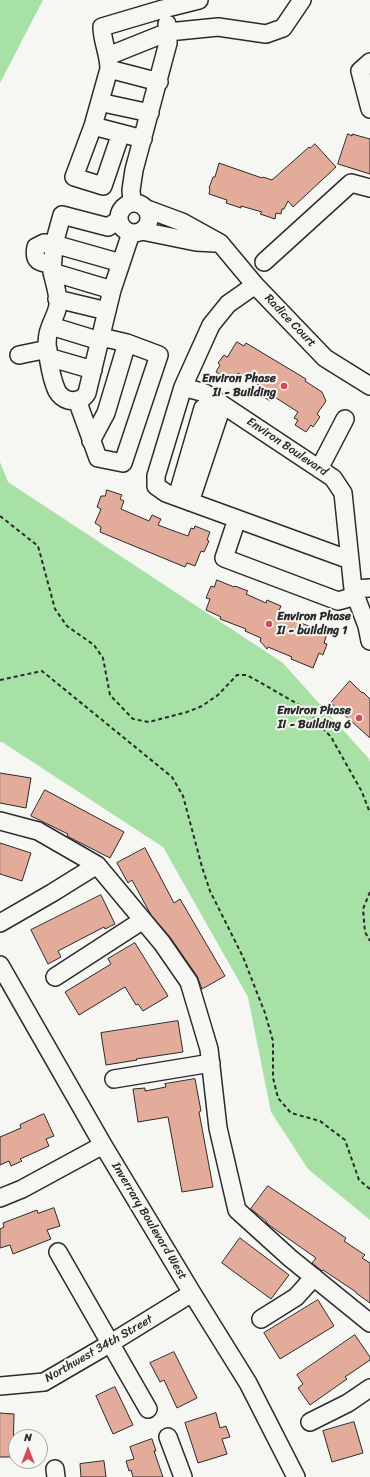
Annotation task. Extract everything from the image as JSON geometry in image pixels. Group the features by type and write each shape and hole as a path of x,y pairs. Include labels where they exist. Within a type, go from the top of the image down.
{"street":[{"path":"120,133 104,186 74,177 93,126 109,62 102,34 102,27 199,0"},
{"path":"109,62 168,32 218,27 266,34 283,28 302,0"},
{"path":"132,202 132,183 168,43 168,32 163,9"},
{"path":"109,62 159,82"},
{"path":"370,62 360,71 370,109"},
{"path":"108,104 150,113"},
{"path":"93,126 143,139"},
{"path":"264,262 351,183 370,188"},
{"path":"52,268 58,304 48,335 48,353 57,391 66,400 76,400 85,397 87,394 112,290 121,263 136,232 147,227 149,221 149,215 143,205 132,202 126,204 121,209 119,220 121,226 125,230 136,232 196,242 220,243"},
{"name":"Radice Court","path":"147,210 182,222 220,243 255,284 325,358 370,386"},
{"path":"54,244 62,215 108,227 119,220"},
{"path":"112,290 41,264 34,254 36,247 44,243 54,244 121,263"},
{"path":"255,284 228,304 211,326 183,387 156,476 156,486 166,494 350,560"},
{"path":"57,299 107,311"},
{"path":"51,326 100,339 127,343 159,355 122,463 98,458 76,400"},
{"path":"91,441 106,413 127,343"},
{"path":"19,355 48,353 93,370"},
{"name":"Environ Boulevard","path":"183,387 205,392 333,478 343,493 350,560 362,598 369,632"},
{"path":"319,469 345,419"},
{"path":"236,519 224,558 338,602 362,598"},
{"path":"0,821 38,831 97,865 162,943 189,982 209,1049 218,1128 237,1210 290,1258 370,1323"},
{"path":"0,923 97,865"},
{"path":"55,977 143,920"},
{"name":"Inverrary Boulevard West","path":"0,965 103,1145 192,1293 248,1382 296,1477"},
{"path":"114,1079 211,1063"},
{"path":"0,1198 22,1190 103,1145"},
{"path":"58,1252 148,1409"},
{"path":"261,1319 296,1297 314,1277"},
{"name":"Northwest 34th Street","path":"0,1386 44,1382 192,1293"},
{"path":"310,1422 348,1404 370,1388"},
{"path":"168,1437 183,1477"}],"path":[{"path":"0,516 38,546 56,609 67,626 94,645 103,658 110,695 132,719 149,722 187,712 202,706 218,695 237,675 247,675 303,707 331,736 362,792 370,813"},
{"path":"0,680 42,671 172,777 183,796 210,891 243,957 265,1013 273,1041 273,1078 278,1098 291,1113 320,1121 345,1140 358,1180 370,1189"},
{"path":"370,892 363,909 365,932 370,941"}],"green space":[{"path":"0,0 43,0 0,83"},
{"path":"0,462 8,482 283,663 369,759 370,1220 308,1169 271,1112 248,997 163,847 0,742"}],"building":[{"path":"348,134 370,139 370,174 338,164"},
{"path":"315,144 336,167 293,207 288,201 284,209 282,209 281,214 276,213 275,219 260,214 262,212 241,206 241,208 226,203 227,200 209,194 209,188 213,177 215,177 219,163 272,180 309,147 310,148"},
{"name":"Environ Phase II - Building","path":"237,342 244,346 246,343 306,379 305,381 322,392 326,401 317,414 320,417 313,427 311,425 306,432 295,425 298,420 294,418 298,412 273,396 270,401 259,394 263,388 250,379 249,380 238,373 234,379 230,377 228,380 216,372 220,365 218,363 224,355 227,357"},
{"path":"107,490 122,495 120,499 124,501 121,509 149,521 152,515 161,519 158,525 188,536 191,528 194,529 195,526 210,532 207,540 209,541 204,552 201,551 195,566 187,563 185,567 100,532 101,527 95,523 101,509 97,507 101,496 105,496"},
{"name":"Environ Phase II - building 1","path":"217,580 248,591 246,594 266,603 267,600 281,606 278,613 327,634 324,643 327,644 323,655 319,653 313,668 268,647 267,649 260,641 261,638 245,631 246,629 220,619 221,617 206,610 210,599 206,598 211,586 214,587"},
{"name":"Environ Phase II - Building 6","path":"350,681 370,699 370,738 331,703"},
{"path":"0,773 31,778 26,808 0,803"},
{"path":"45,790 124,832 110,858 67,836 68,834 31,816"},
{"path":"0,843 31,853 22,881 0,874"},
{"path":"145,848 174,903 180,899 225,976 202,989 197,976 170,937 151,915 132,880 128,883 117,863"},
{"path":"101,895 115,924 105,929 104,927 58,951 61,957 48,964 31,930"},
{"path":"135,943 168,996 143,1011 138,1004 136,1005 125,987 79,1015 65,992 111,964 108,959"},
{"path":"178,1021 183,1052 106,1065 101,1033"},
{"path":"195,1079 201,1111 199,1112 213,1187 182,1192 168,1117 138,1122 133,1089 145,1088 145,1091 166,1087 165,1084"},
{"path":"44,1114 54,1136 46,1139 49,1146 20,1159 22,1161 11,1166 9,1161 0,1165 0,1137 21,1128 20,1125"},
{"path":"268,1186 346,1238 344,1241 365,1255 362,1258 370,1263 370,1303 323,1270 322,1271 312,1263 316,1258 269,1225 251,1209"},
{"path":"54,1208 60,1226 47,1230 51,1239 13,1254 10,1245 0,1248 0,1229 4,1227 3,1223 37,1210 38,1213"},
{"path":"240,1238 289,1275 271,1299 222,1263"},
{"path":"318,1300 334,1326 280,1359 264,1333"},
{"path":"355,1335 370,1357 370,1360 345,1377 347,1379 310,1405 298,1388 303,1384 297,1375"},
{"path":"174,1352 197,1398 177,1408 164,1380 160,1382 150,1363"},
{"path":"115,1387 133,1425 113,1434 96,1396"},
{"path":"0,1413 14,1414 14,1429 8,1429 8,1457 0,1457"},
{"path":"216,1413 220,1428 226,1426 230,1437 222,1439 227,1454 198,1463 185,1423"},
{"path":"354,1422 363,1453 332,1462 323,1431"},
{"path":"152,1439 156,1451 154,1451 163,1477 133,1477 131,1470 129,1471 126,1461 134,1459 130,1447"},
{"path":"104,1461 106,1477 81,1477 80,1464"}],"place":[{"name":"Environ Phase II - Building","path":"284,386"},
{"name":"Environ Phase II - building 1","path":"269,624"},
{"name":"Environ Phase II - Building 6","path":"359,718"}]}
